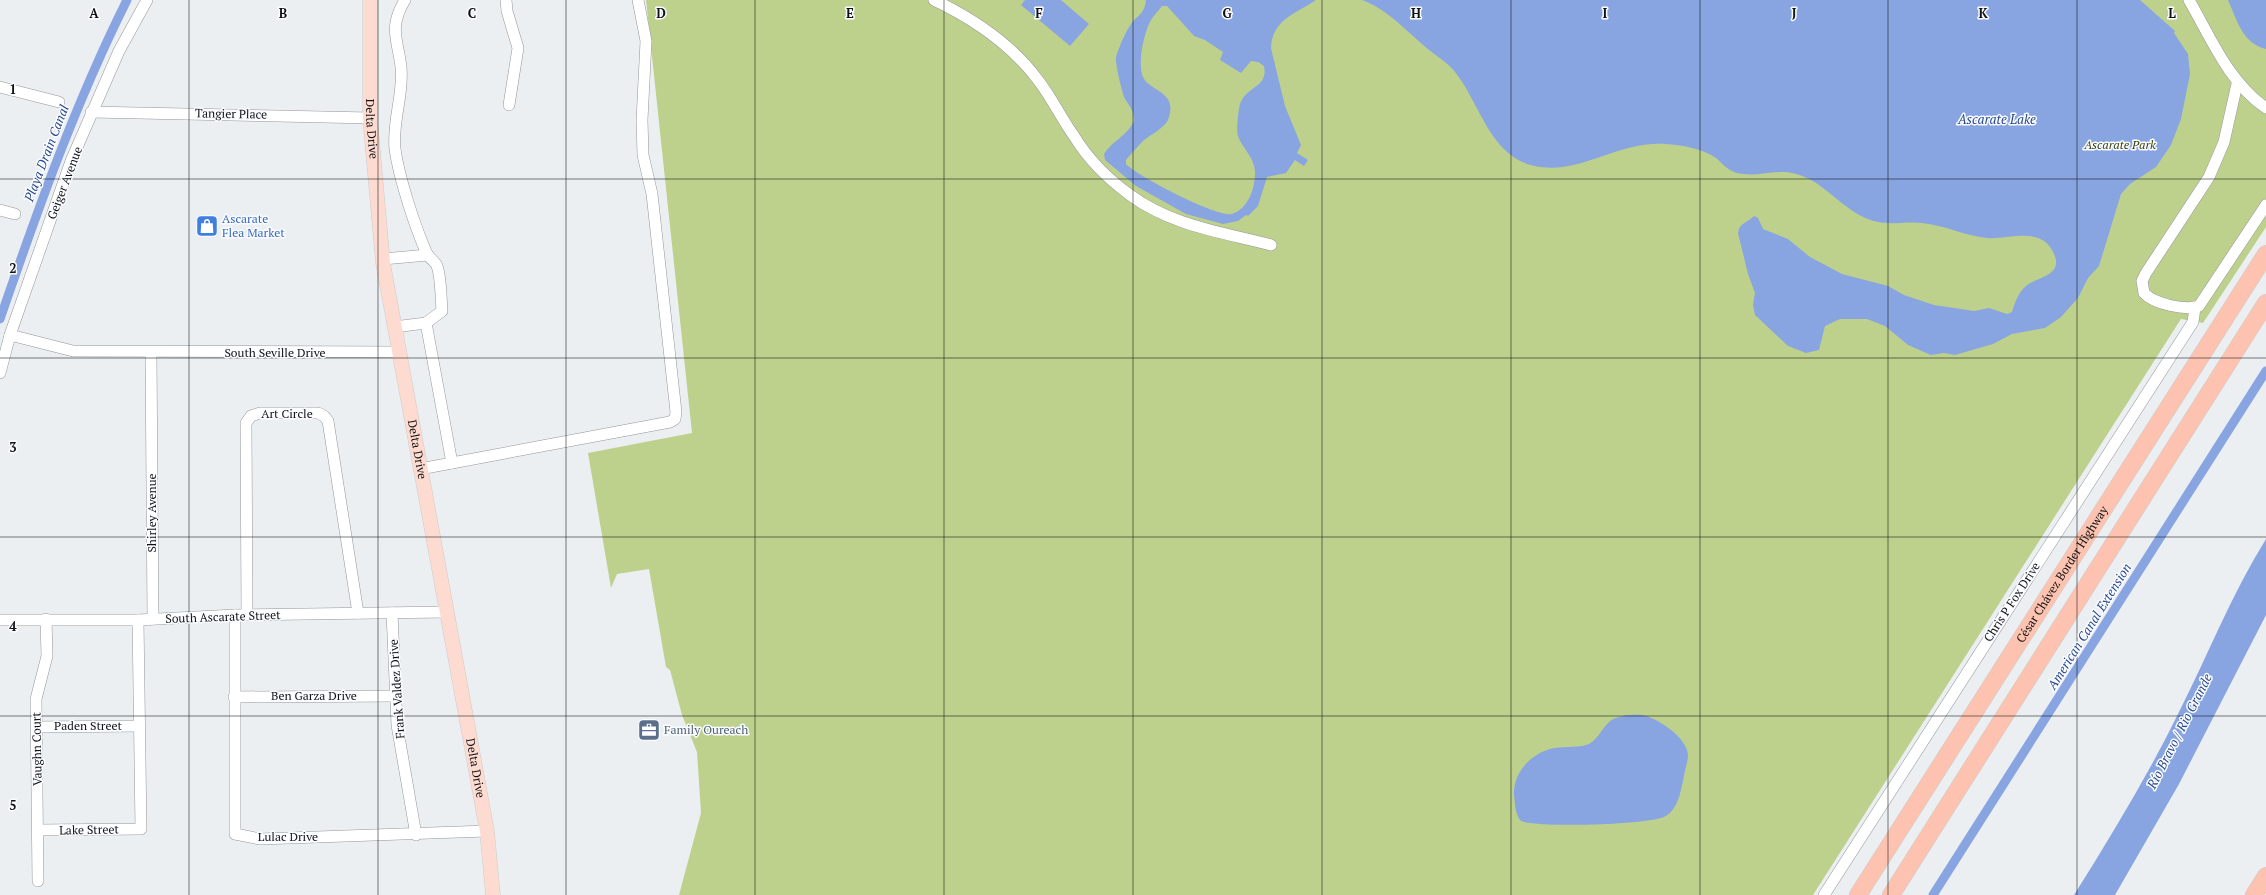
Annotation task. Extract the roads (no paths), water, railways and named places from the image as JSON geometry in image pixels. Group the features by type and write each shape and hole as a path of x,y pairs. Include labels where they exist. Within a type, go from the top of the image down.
{"highway":[{"name":"César Chávez Border Highway","path":"1858,895 2266,254"},
{"path":"1891,895 2266,303"},
{"path":"2254,895 2266,876"}],"main road":[{"name":"Delta Drive","path":"370,0 370,118 383,259 398,352 487,831 493,895"}],"street":[{"name":"Geiger Avenue","path":"0,373 10,335 66,176 87,129 91,112 119,51 147,0"},
{"path":"394,327 426,323 442,311 437,266 428,255 400,177 395,148 395,119 401,82 401,67 394,36 400,8 405,0"},
{"path":"506,0 518,48 509,105"},
{"path":"420,469 670,422 674,419 676,412 654,210 643,156 642,120 646,41 638,0"},
{"path":"934,0 960,12 1011,49 1039,81 1074,137 1090,158 1102,172 1130,195 1162,214 1190,226 1271,245"},
{"path":"2190,0 2237,84 2254,100 2266,108"},
{"path":"2237,84 2224,142 2209,177 2146,273 2142,282 2144,293 2150,298 2179,308 2195,308 2205,300 2266,205"},
{"path":"0,88 59,102"},
{"name":"Tangier Place","path":"91,112 370,118"},
{"path":"0,210 15,214"},
{"path":"383,259 428,255"},
{"name":"Chris P Fox Drive","path":"1824,895 2192,322 2195,308"},
{"path":"426,323 452,463"},
{"name":"South Seville Drive","path":"10,335 73,352 398,352"},
{"name":"Shirley Avenue","path":"151,353 153,619"},
{"name":"Art Circle","path":"247,615 246,423 251,416 260,413 318,413 324,416 328,421 358,613"},
{"name":"South Ascarate Street","path":"0,620 138,620 235,615 446,612"},
{"name":"Frank Valdez Drive","path":"392,613 397,726 416,835"},
{"name":"Lulac Drive","path":"235,615 235,834 260,839 416,835 487,831"},
{"name":"Vaughn Court","path":"38,881 38,688 45,669 47,656 46,619"},
{"path":"138,620 139,726"},
{"name":"Ben Garza Drive","path":"234,697 395,696"},
{"name":"Paden Street","path":"37,727 139,726"},
{"name":"Lake Street","path":"38,830 140,829 139,726"}],"water":[{"path":"1025,0 1061,0 1089,24 1070,46 1021,5"},
{"path":"1146,0 1316,0 1280,24 1272,38 1271,48 1285,106 1301,145 1297,153 1308,160 1304,166 1295,160 1286,173 1267,177 1258,206 1248,216 1246,215 1238,221 1223,224 1186,214 1136,186 1105,160 1104,154 1107,149 1128,130 1134,121 1132,112 1122,90 1116,57 1121,43 1134,20 1142,12","holes":["1162,6 1167,6 1194,36 1205,40 1223,52 1220,60 1241,73 1251,61 1258,62 1264,66 1263,79 1245,96 1241,101 1239,109 1237,133 1253,162 1255,178 1252,191 1247,202 1243,207 1232,214 1211,210 1178,195 1133,170 1126,164 1126,160 1136,148 1143,141 1162,128 1169,117 1170,108 1166,97 1146,82 1141,71 1142,48 1148,25"]},
{"name":"Ascarate Lake","path":"1362,0 2140,0 2175,31 2174,33 2188,54 2190,74 2181,119 2171,145 2156,167 2130,184 2121,194 2099,266 2088,278 2078,298 2061,317 2045,328 2012,334 1993,344 1955,355 1944,353 1931,355 1908,345 1885,326 1867,319 1840,319 1825,326 1819,350 1806,353 1788,346 1755,315 1753,305 1755,293 1748,274 1738,233 1740,227 1754,216 1758,218 1763,229 1788,239 1810,257 1842,274 1888,286 1904,295 1934,305 1974,311 1989,308 2007,314 2012,312 2017,298 2023,289 2030,283 2048,275 2055,267 2056,261 2054,254 2049,245 2042,240 2033,237 2015,236 1987,238 1930,224 1878,222 1859,215 1819,185 1800,175 1781,172 1755,174 1737,173 1728,169 1716,158 1698,149 1685,146 1648,144 1632,147 1571,166 1556,168 1540,167 1523,162 1509,154 1498,143 1455,72 1443,60 1429,50 1389,15 1372,4"},
{"path":"2228,0 2266,0 2266,49 2251,42 2241,30"},
{"name":"Río Bravo / Rio Grande","path":"2266,539 2266,615 2179,784 2115,895 2074,895 2154,761 2189,692 2231,603 2253,560"},
{"path":"1626,715 1645,715 1660,722 1674,732 1687,750 1688,760 1679,796 1676,805 1670,813 1656,819 1640,822 1570,825 1521,821 1516,809 1514,787 1519,773 1524,766 1535,756 1550,749 1582,746 1590,743 1611,721"}],"waterway":[{"name":"Playa Drain Canal","path":"0,319 58,157 108,39 127,0"},
{"name":"American Canal Extension","path":"1933,895 2266,371"}],"place":[{"name":"Ascarate Flea Market","path":"207,226"},
{"name":"Family Oureach","path":"649,730"}],"park label":[{"name":"Ascarate Park","path":"2120,145"}]}
